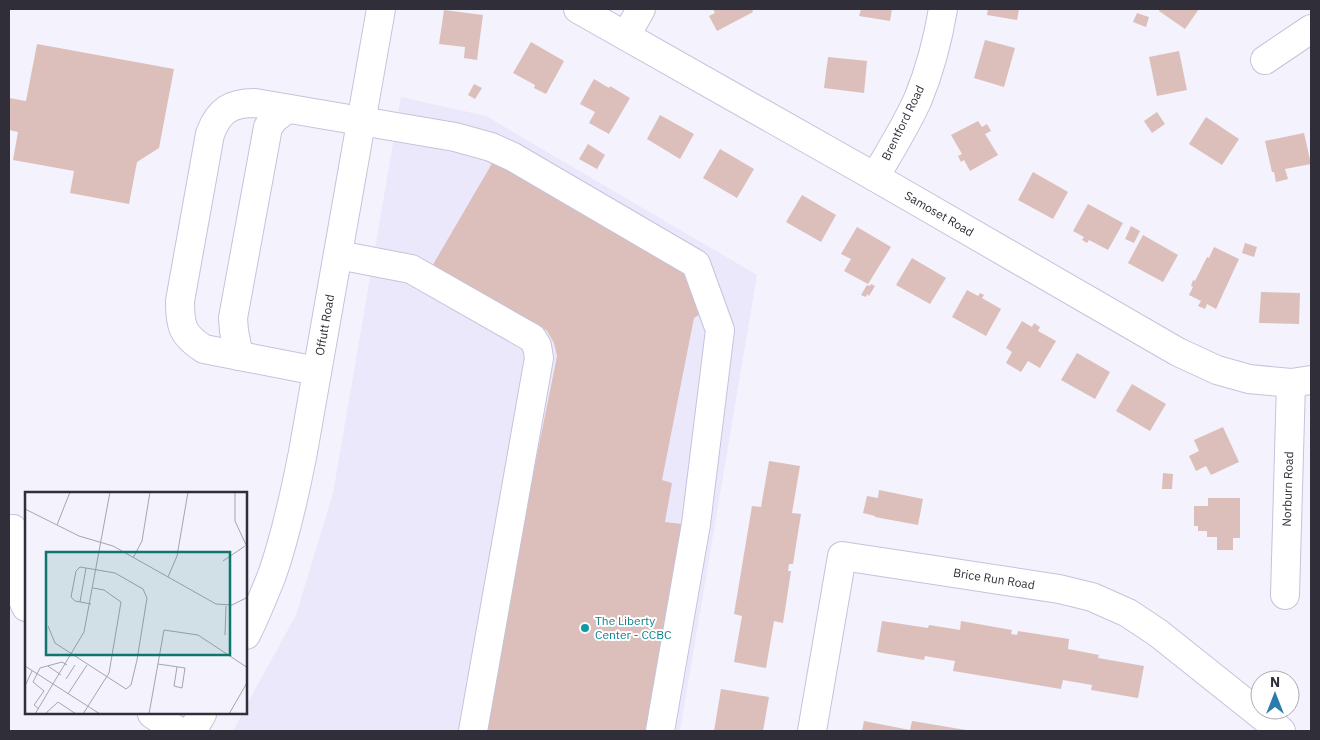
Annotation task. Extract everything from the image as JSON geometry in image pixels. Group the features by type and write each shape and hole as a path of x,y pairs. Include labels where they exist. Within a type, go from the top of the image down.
{"street":[{"name":"Offutt Road","path":"248,630 266,590 284,536 302,460 382,9"},
{"name":"Samoset Road","path":"578,9 875,177 1178,352 1217,370 1249,379 1301,382"},
{"path":"626,36 641,9"},
{"name":"Brentford Road","path":"875,177 903,129 918,97 931,59 943,9"},
{"path":"1265,60 1311,29"},
{"path":"317,371 204,349 192,341 185,333 180,317 180,301 210,134 213,126 228,108 241,103 255,103 455,137 491,147 514,157 696,264 720,330 696,524 660,731"},
{"path":"238,356 233,318 268,127 275,118 287,109"},
{"path":"338,256 411,269 532,338 537,346 539,358 473,731"},
{"name":"Norburn Road","path":"1285,596 1301,382"},
{"path":"13,529 12,548 18,591 25,605"},
{"name":"Brice Run Road","path":"812,731 842,556 1092,596 1128,613 1158,633 1281,731"},
{"path":"154,715 178,731"},
{"path":"192,731 201,715"}],"shaded area":[{"path":"401,97 486,116 757,275 680,731 233,731 241,715 248,715 248,702 296,615 333,493"}],"building":[{"path":"713,9 752,9 753,12 717,31 709,16 715,13"},
{"path":"861,9 892,9 890,21 859,16"},
{"path":"988,9 1019,9 1017,20 987,15"},
{"path":"1160,9 1199,9 1185,29 1159,11"},
{"path":"444,10 483,15 477,60 464,58 465,47 439,44"},
{"path":"1137,13 1149,17 1146,27 1133,22"},
{"path":"985,40 1015,48 1004,87 974,78"},
{"path":"531,42 564,61 546,94 534,88 535,85 513,73"},
{"path":"37,44 174,69 159,148 137,162 129,204 70,193 74,171 13,160 18,132 9,130 9,98 26,101"},
{"path":"1179,51 1187,90 1157,96 1149,57"},
{"path":"828,57 867,61 864,93 824,88"},
{"path":"594,79 630,98 609,134 589,123 595,112 580,104"},
{"path":"474,84 482,88 475,99 468,95"},
{"path":"1157,112 1165,124 1152,133 1144,121"},
{"path":"660,115 694,134 680,159 647,139"},
{"path":"1206,117 1239,139 1222,165 1189,144"},
{"path":"978,121 982,127 987,124 991,131 985,134 998,155 970,171 964,160 961,162 958,156 962,154 951,135"},
{"path":"1304,133 1311,164 1285,169 1288,179 1276,182 1265,141"},
{"path":"588,144 605,155 597,169 579,159"},
{"path":"720,149 754,169 737,198 703,178"},
{"path":"494,160 685,269 702,313 694,318 662,480 672,483 665,522 682,524 646,731 486,731 529,495 557,356 554,343 547,331 537,324 431,268"},
{"path":"1033,172 1068,192 1053,219 1018,200"},
{"path":"802,195 836,215 821,242 786,222"},
{"path":"1088,204 1123,223 1108,250 1089,240 1087,243 1082,240 1084,237 1073,231"},
{"path":"1131,226 1140,231 1134,243 1125,239"},
{"path":"857,227 891,247 868,284 844,271 851,259 841,254"},
{"path":"1143,235 1178,255 1163,282 1128,263"},
{"path":"1245,243 1257,247 1254,257 1242,253"},
{"path":"1214,247 1239,259 1216,309 1207,304 1205,309 1198,306 1201,301 1189,295 1193,287 1191,286 1193,280 1195,281"},
{"path":"912,258 946,278 930,304 896,285"},
{"path":"871,284 875,286 869,296 867,294 866,297 861,295 867,285 870,286"},
{"path":"967,290 978,296 980,293 984,295 982,298 1001,309 986,336 952,317"},
{"path":"1261,292 1300,293 1299,324 1259,323"},
{"path":"1022,321 1032,327 1034,323 1040,327 1038,331 1056,341 1040,368 1028,361 1021,372 1006,363 1012,352 1006,348"},
{"path":"1077,353 1110,372 1095,399 1061,380"},
{"path":"1132,384 1166,404 1150,431 1116,411"},
{"path":"1223,427 1239,462 1211,475 1206,466 1196,471 1189,456 1199,451 1194,440"},
{"path":"769,461 800,466 792,513 801,514 793,564 789,564 788,571 791,571 783,623 774,621 766,668 734,662 742,616 734,614 752,506 761,507"},
{"path":"1163,473 1173,474 1172,489 1162,489"},
{"path":"879,490 923,499 918,525 863,513 867,496 878,498"},
{"path":"1208,498 1240,498 1240,538 1233,538 1233,550 1217,550 1217,537 1207,537 1207,531 1198,531 1198,526 1194,526 1194,506 1208,506"},
{"path":"882,621 928,628 929,625 960,630 961,621 1012,630 1011,634 1017,635 1018,631 1069,639 1068,649 1099,655 1098,658 1144,666 1138,698 1091,690 1092,685 1063,680 1061,689 953,671 955,661 925,656 924,660 877,652"},
{"path":"721,689 769,697 763,731 714,731"},
{"path":"864,721 910,730 912,721 966,731 862,731"}],"place":[{"name":"The Liberty Center - CCBC","path":"585,628"}]}
